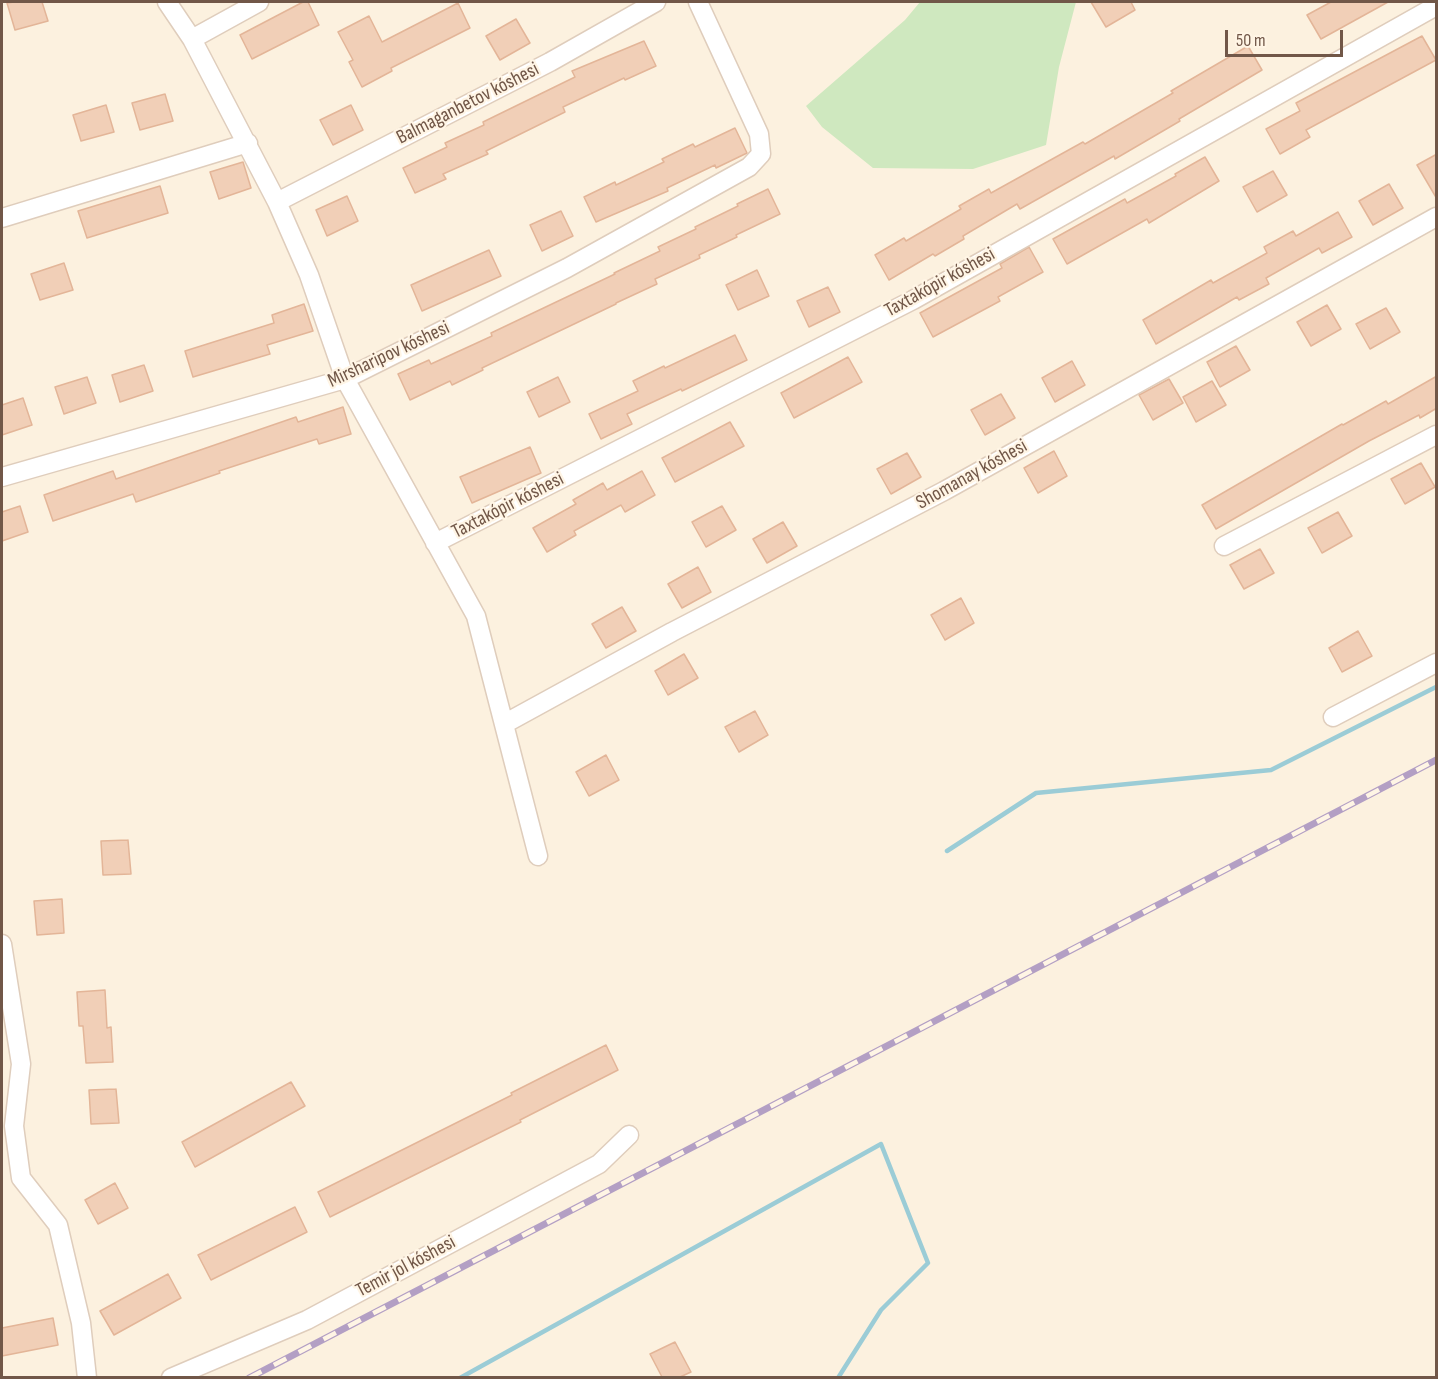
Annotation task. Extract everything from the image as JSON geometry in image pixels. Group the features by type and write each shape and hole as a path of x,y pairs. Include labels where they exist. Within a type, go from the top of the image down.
{"street":[{"path":"167,2 192,39 278,202 309,275 345,379 476,616 538,856"},
{"path":"192,39 259,2"},
{"name":"Balmaganbetov kóshesi","path":"278,202 550,62 656,2"},
{"name":"Mirsharipov kóshesi","path":"2,477 345,379 567,268 749,167 761,154 759,134 698,2"},
{"name":"Taxtakópir kóshesi","path":"435,543 913,300 1433,9"},
{"path":"2,218 248,143"},
{"name":"Shomanay kóshesi","path":"504,724 672,632 955,485 1437,217"},
{"path":"1224,546 1437,435"},
{"path":"1334,717 1437,663"},
{"path":"2,944 21,1064 14,1126 21,1178 58,1225 81,1323 87,1377"},
{"name":"Temir jol kóshesi","path":"171,1377 307,1320 599,1164 628,1135"}],"green space":[{"path":"920,2 1076,2 1059,67 1046,145 973,169 873,168 822,127 806,106 905,20"}],"building":[{"path":"42,2 48,21 15,30 7,3"},
{"path":"303,2 308,2 319,25 252,59 240,35"},
{"path":"1091,2 1131,2 1135,10 1106,27"},
{"path":"1331,2 1388,2 1321,39 1307,15"},
{"path":"458,3 470,28 391,68 392,71 362,87 349,62 353,60 338,32 369,16 382,42"},
{"path":"516,19 530,43 500,60 486,36"},
{"path":"1422,36 1436,60 1306,130 1310,137 1280,154 1266,129 1300,111 1296,103"},
{"path":"644,41 656,66 625,80 624,78 563,107 565,112 486,151 488,154 443,174 446,179 415,193 403,168 447,147 445,143 484,125 483,122 575,77 572,71"},
{"path":"1248,46 1262,70 1115,159 1114,156 1020,209 1017,204 963,236 964,239 889,280 875,255 904,238 906,241 961,209 959,206 989,189 991,193 1083,142 1085,144"},
{"path":"165,94 173,121 140,130 132,103"},
{"path":"106,105 114,132 81,141 73,115"},
{"path":"351,105 363,130 333,145 320,120"},
{"path":"735,128 747,153 716,168 715,165 667,188 668,191 596,222 584,197 615,182 616,185 664,162 662,159 693,144 695,147"},
{"path":"1437,154 1437,199 1417,165"},
{"path":"1205,157 1219,181 1149,223 1147,219 1067,264 1053,239 1125,199 1127,203"},
{"path":"243,162 251,188 219,199 210,172"},
{"path":"1273,171 1287,195 1257,212 1243,187"},
{"path":"1389,184 1403,208 1373,225 1359,201"},
{"path":"160,186 168,213 87,238 78,211"},
{"path":"768,189 780,214 699,255 700,258 655,279 657,284 482,368 483,370 452,385 450,381 410,400 398,374 429,360 431,364 492,336 491,333 660,251 658,247 696,229 695,227"},
{"path":"347,196 358,221 327,236 316,210"},
{"path":"561,211 573,236 542,251 530,225"},
{"path":"1338,212 1352,237 1322,253 1319,248 1266,278 1269,284 1239,300 1237,297 1156,344 1143,320 1211,280 1213,283 1267,253 1264,247 1293,231 1296,236"},
{"path":"1029,247 1043,272 998,297 1000,301 933,337 920,313 1002,268 1000,264"},
{"path":"489,250 501,276 422,311 411,285"},
{"path":"64,263 73,290 40,300 31,274"},
{"path":"757,270 769,296 738,310 726,285"},
{"path":"828,287 840,312 809,327 797,301"},
{"path":"304,304 313,331 267,345 270,354 193,377 185,351 274,323 272,315"},
{"path":"1327,305 1341,329 1311,346 1297,322"},
{"path":"1386,308 1400,332 1370,349 1356,324"},
{"path":"735,335 747,360 627,414 632,424 601,439 589,414 638,391 633,381"},
{"path":"1236,346 1250,370 1220,387 1207,362"},
{"path":"848,357 862,382 794,418 781,393"},
{"path":"1072,361 1085,385 1055,402 1042,378"},
{"path":"144,365 153,391 120,402 112,375"},
{"path":"1437,376 1437,408 1369,441 1216,529 1202,505 1342,424 1386,401 1388,404"},
{"path":"87,377 96,403 64,414 55,387"},
{"path":"558,377 570,402 539,417 527,392"},
{"path":"1169,379 1183,403 1153,420 1139,395"},
{"path":"1212,381 1226,405 1196,422 1183,397"},
{"path":"1001,394 1015,418 985,435 971,410"},
{"path":"23,398 32,425 2,435 2,405"},
{"path":"343,407 351,434 319,444 317,439 219,471 220,473 136,502 133,494 53,521 44,495 113,471 116,479 296,417 298,422"},
{"path":"730,422 744,446 675,482 662,458"},
{"path":"530,447 541,473 472,503 460,477"},
{"path":"1054,451 1067,476 1038,493 1024,468"},
{"path":"907,453 921,477 891,494 877,469"},
{"path":"1421,463 1435,487 1405,504 1391,479"},
{"path":"642,471 655,495 625,512 621,505 574,531 576,535 547,552 533,528 576,504 573,500 603,483 607,490"},
{"path":"20,506 28,532 2,541 2,512"},
{"path":"722,506 736,530 706,547 692,522"},
{"path":"1338,512 1352,536 1322,553 1308,528"},
{"path":"783,522 797,546 767,563 753,539"},
{"path":"1260,549 1274,573 1244,589 1230,565"},
{"path":"698,567 711,592 682,608 668,584"},
{"path":"961,598 974,623 945,640 931,615"},
{"path":"622,607 636,631 606,648 592,624"},
{"path":"1358,631 1372,656 1342,672 1329,648"},
{"path":"684,654 698,678 668,695 655,671"},
{"path":"755,711 768,735 739,752 725,727"},
{"path":"606,755 619,780 589,796 576,772"},
{"path":"128,840 131,874 103,875 101,841"},
{"path":"62,899 64,933 37,935 34,901"},
{"path":"105,990 107,1028 111,1027 113,1062 86,1063 83,1026 79,1026 77,992"},
{"path":"606,1045 618,1070 520,1120 521,1122 330,1217 318,1192"},
{"path":"291,1082 305,1106 195,1167 182,1142"},
{"path":"116,1089 119,1123 91,1124 89,1090"},
{"path":"115,1183 128,1208 98,1224 85,1200"},
{"path":"295,1207 307,1232 211,1280 198,1255"},
{"path":"168,1274 181,1298 114,1335 100,1311"},
{"path":"53,1318 58,1345 2,1356 2,1328"},
{"path":"675,1342 691,1372 680,1377 662,1377 650,1354"}],"waterway":[{"path":"947,851 1036,793 1271,770 1436,687"},
{"path":"460,1378 881,1144 928,1263 881,1310 838,1378"}],"railway":[{"path":"249,1378 1436,760"}]}
